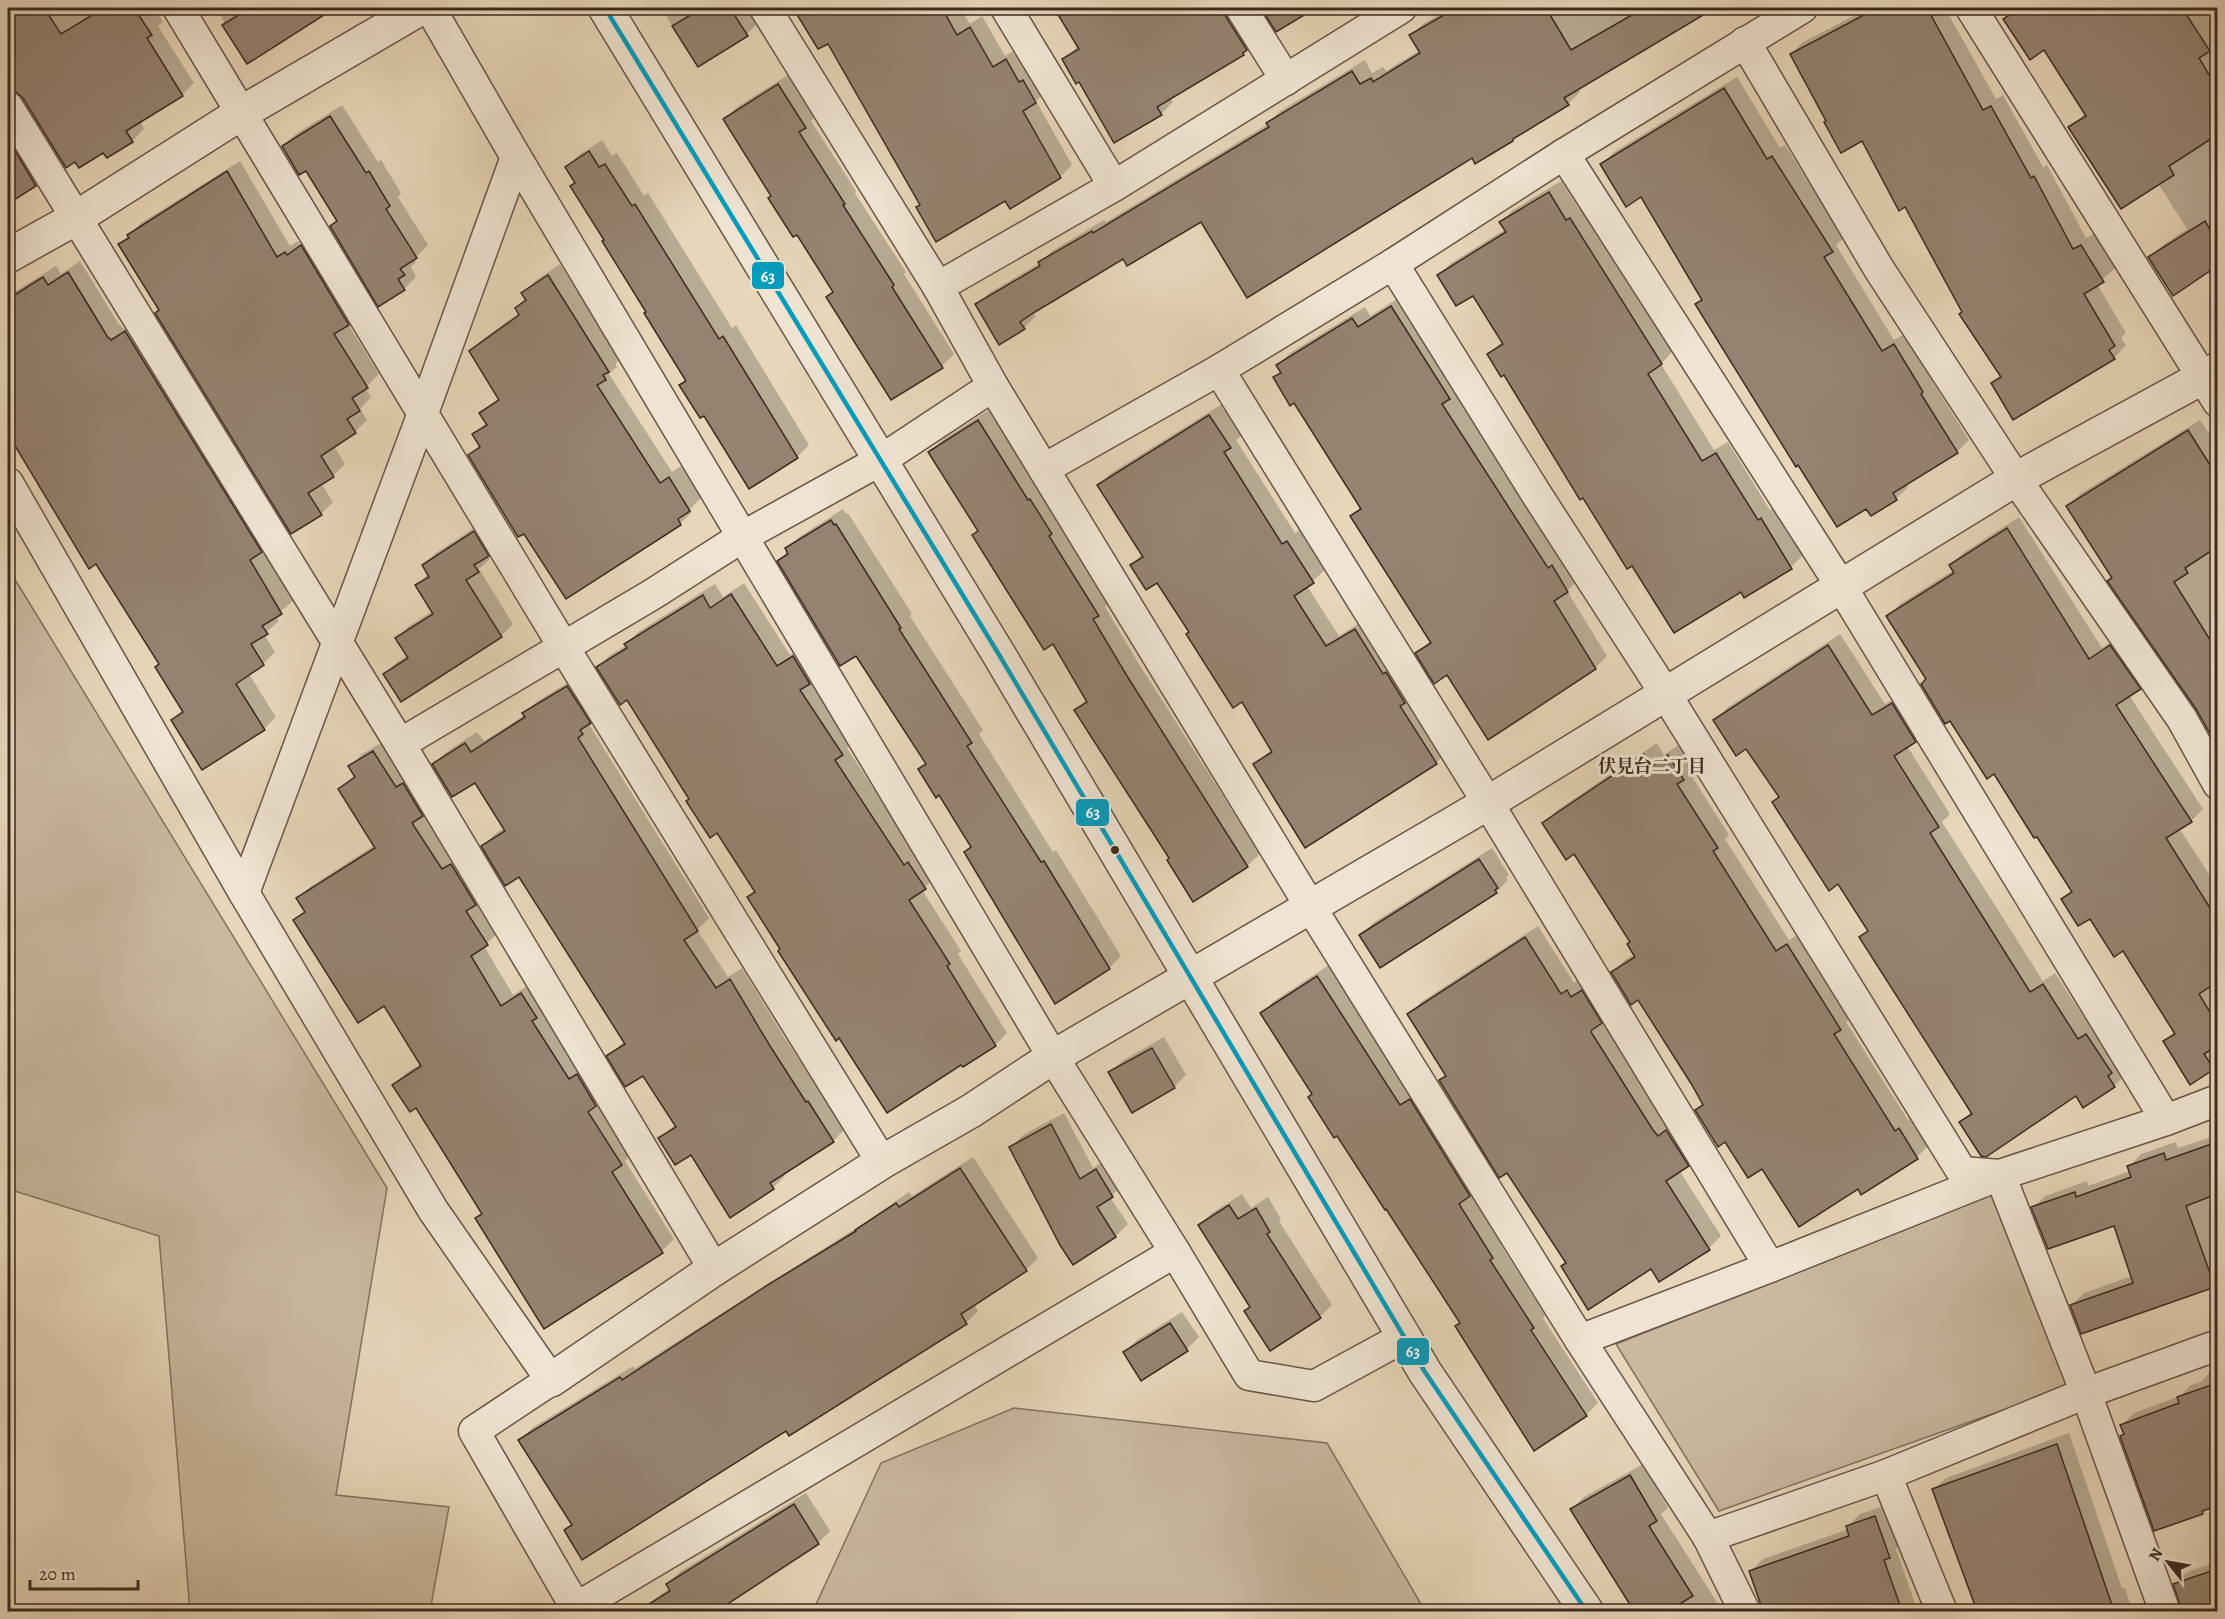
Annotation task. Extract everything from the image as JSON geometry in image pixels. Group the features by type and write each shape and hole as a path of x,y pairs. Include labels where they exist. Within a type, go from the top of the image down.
{"street":[{"path":"178,8 243,112 563,646 882,1162"},
{"path":"8,255 76,218 243,112 421,8"},
{"path":"430,8 516,157 1053,1058 1250,1375 1314,1386 1404,1336"},
{"path":"605,8 881,460 1425,1372 1587,1611"},
{"path":"765,8 938,287 993,386 1310,906 1580,1340 1708,1537 1745,1611"},
{"path":"1006,8 1114,186"},
{"path":"1241,8 1286,80"},
{"path":"938,287 1114,186 1401,8"},
{"path":"1044,469 1218,370 1393,264 1564,154 1802,8"},
{"path":"1175,1252 576,1608 474,1431 714,1269 882,1162 971,1111 1053,1058 1488,803 2016,479 2213,383 1971,8"},
{"path":"1745,42 1879,269 2016,479 2182,719 2217,784"},
{"path":"8,107 400,744 714,1269"},
{"path":"1564,154 1841,586 2166,1120"},
{"path":"244,893 516,157"},
{"path":"1393,264 1537,495 1665,693 1962,1172 2000,1175"},
{"path":"1218,370 1488,803 1770,1267"},
{"path":"400,744 653,594 742,537 881,460 993,386"},
{"path":"8,483 244,893 433,1210 551,1380"},
{"path":"1580,1340 2000,1175 2166,1120 2217,1100"},
{"path":"2000,1175 2086,1393 2165,1611"},
{"path":"1708,1537 1886,1475 2086,1393 2217,1345"},
{"path":"1886,1475 1942,1611"}],"shaded area":[{"path":"8,568 387,1188 336,1495 449,1507 430,1611 190,1611 159,1236 8,1189"},
{"path":"1997,1192 2071,1386 1719,1511 1616,1344"},
{"path":"1014,1408 1327,1443 1425,1611 813,1611 881,1463"}],"building":[{"path":"8,8 44,8 61,34 104,8 134,8 152,35 147,38 183,96 126,131 133,142 107,158 103,153 79,168 75,162 66,168 23,98 16,92 8,90"},
{"path":"250,8 335,8 247,64 222,25"},
{"path":"702,8 730,8 748,36 698,67 672,26"},
{"path":"793,8 942,8 957,35 970,27 993,67 1006,59 1019,82 1023,80 1036,103 1023,111 1061,178 1010,209 1005,201 936,242 916,207 920,205 828,44 818,49"},
{"path":"1054,8 1224,8 1226,17 1247,50 1243,53 1244,55 1157,107 1162,115 1114,143 1079,82 1076,84 1062,59 1079,49"},
{"path":"1261,8 1316,8 1276,32"},
{"path":"1456,8 1546,8 1571,50 1644,8 1715,8 1564,98 1569,105 1513,141 1475,164 1472,158 1247,298 1201,222 1127,266 1123,259 1035,312 1020,322 1025,329 999,345 975,304 1040,266 1038,262 1092,231 1093,233 1269,127 1266,123 1352,71 1360,84 1371,78 1373,82 1420,53 1409,35"},
{"path":"1877,8 1927,8 1983,110 1991,106 2031,178 2034,176 2073,249 2081,245 2104,282 2084,294 2115,346 2109,350 2115,359 2013,420 1991,383 2001,377 1959,314 1962,312 1905,207 1899,211 1862,141 1841,153 1790,54"},
{"path":"2021,8 2182,8 2210,51 2199,58 2217,88 2217,135 2169,166 2174,175 2121,209 2068,127 2086,116 2044,50 2030,60 2003,19"},
{"path":"778,84 806,128 799,132 943,368 891,400 826,297 833,292 797,235 793,237 768,198 771,196 723,119"},
{"path":"1724,88 1767,159 1772,156 1833,252 1824,257 1882,351 1894,344 1923,392 1921,394 1958,453 1893,493 1897,500 1871,516 1866,509 1837,527 1798,465 1796,467 1695,304 1702,300 1641,197 1626,207 1600,164"},
{"path":"330,116 366,173 369,171 390,206 386,209 417,258 400,269 405,275 398,279 405,290 378,307 330,226 337,221 306,171 299,175 282,146"},
{"path":"8,139 36,186 8,204"},
{"path":"589,151 599,167 605,164 632,206 635,204 719,339 723,336 798,458 749,489 704,416 700,418 679,385 686,381 570,186 575,183 565,167"},
{"path":"227,171 277,257 285,252 287,255 301,245 349,325 334,334 368,388 352,398 360,411 347,419 356,433 321,456 334,477 308,493 322,515 291,534 155,313 159,310 118,244 129,238 127,235"},
{"path":"1549,192 1566,220 1570,218 1662,364 1648,374 1702,461 1716,453 1758,520 1761,518 1792,569 1744,598 1741,592 1674,633 1632,566 1627,569 1583,498 1580,500 1504,375 1501,377 1487,354 1503,344 1473,296 1456,306 1437,275 1506,232 1499,222"},
{"path":"2205,221 2217,241 2217,266 2173,296 2148,257"},
{"path":"68,272 107,336 111,340 125,331 262,552 250,560 282,614 262,626 268,634 251,644 264,665 236,684 265,730 202,770 171,720 183,712 155,667 159,664 96,564 89,569 8,434 8,299 43,277 48,285"},
{"path":"548,275 609,372 603,375 606,380 597,385 660,483 669,477 690,511 678,519 681,525 566,599 524,534 518,537 468,455 480,447 472,434 487,425 479,413 499,400 469,351 519,315 515,308 526,300 521,293"},
{"path":"1391,306 1450,399 1442,404 1548,568 1552,565 1568,592 1554,601 1596,669 1488,740 1447,675 1434,684 1415,653 1431,643 1350,516 1361,509 1294,403 1290,406 1273,377 1281,373 1276,365 1352,318 1358,327"},
{"path":"1209,415 1231,448 1224,452 1282,544 1287,541 1314,583 1294,596 1326,646 1355,629 1383,674 1386,672 1405,703 1400,706 1437,764 1305,848 1253,764 1272,752 1242,702 1233,708 1186,634 1189,632 1157,583 1146,590 1130,565 1143,557 1097,485"},
{"path":"978,420 1052,534 1049,536 1099,616 1093,619 1127,676 1248,867 1193,902 1167,860 1169,858 1074,710 1087,702 1053,644 1044,650 972,535 978,531 928,452"},
{"path":"2188,430 2217,476 2217,547 2185,568 2188,573 2174,582 2217,651 2217,746 2196,709 2107,581 2112,578 2066,506"},
{"path":"831,520 834,525 836,524 901,628 899,629 972,743 967,746 1041,862 1044,861 1110,969 1055,1004 964,852 971,847 939,795 936,798 918,769 926,764 856,656 840,666 777,561 788,554 785,548"},
{"path":"2007,528 2089,659 2110,645 2141,689 2116,705 2192,822 2166,838 2217,919 2217,982 2199,994 2217,1024 2217,1046 2204,1054 2214,1069 2190,1085 2163,1041 2175,1034 2123,951 2114,957 2090,919 2078,926 2061,899 2072,892 2037,837 2034,838 1994,774 1987,779 1950,721 1945,724 1921,684 1926,679 1886,616 1954,573 1949,565"},
{"path":"474,531 489,556 474,565 479,572 466,580 502,637 401,702 383,674 408,658 395,638 433,614 415,585 429,577 422,565"},
{"path":"731,594 777,666 793,656 810,684 800,690 843,755 835,760 904,865 908,862 926,889 909,900 950,964 947,966 996,1046 963,1067 961,1065 887,1113 839,1038 836,1041 778,951 780,949 747,897 755,892 717,833 710,838 686,801 689,799 627,700 620,705 596,667 627,648 624,644 703,595 710,608"},
{"path":"1828,645 1872,715 1892,703 1916,742 1894,756 1939,827 1930,833 2030,992 2043,984 2078,1039 2086,1034 2112,1073 2108,1076 2115,1087 2083,1108 2076,1096 1986,1157 1981,1156 1959,1122 1972,1114 1859,937 1868,931 1838,884 1829,891 1772,802 1779,797 1746,749 1736,756 1713,720"},
{"path":"567,686 591,723 580,730 583,734 578,738 698,931 684,940 716,988 730,979 770,1046 834,1142 770,1183 774,1189 730,1218 691,1155 675,1165 658,1138 676,1127 643,1076 625,1087 606,1056 625,1044 519,877 505,886 481,846 505,831 475,783 452,797 432,764 465,743 471,752 525,717 522,713"},
{"path":"373,751 396,787 403,783 423,816 412,823 442,869 451,864 476,905 466,911 488,945 471,956 501,1006 521,993 537,1018 532,1021 569,1079 577,1074 596,1106 588,1112 622,1165 612,1172 663,1253 544,1329 475,1218 482,1214 416,1108 410,1112 392,1085 421,1066 384,1006 358,1023 293,920 305,912 296,898 375,848 338,789 355,777 348,766"},
{"path":"1644,754 1652,766 1668,755 1684,780 1677,784 1718,848 1713,851 1776,951 1787,944 1841,1030 1834,1034 1895,1131 1899,1128 1918,1159 1861,1195 1858,1189 1799,1227 1762,1169 1748,1178 1725,1142 1718,1147 1695,1110 1703,1105 1692,1085 1638,1000 1631,1005 1611,972 1635,957 1627,944 1630,942 1574,854 1566,860 1542,823"},
{"path":"1479,859 1498,888 1495,890 1497,893 1380,968 1359,935"},
{"path":"1525,937 1561,994 1567,990 1571,997 1582,990 1602,1023 1591,1032 1653,1130 1658,1136 1666,1130 1689,1166 1666,1181 1710,1250 1659,1282 1651,1269 1588,1310 1561,1266 1566,1263 1507,1173 1499,1178 1439,1080 1446,1076 1407,1014"},
{"path":"1317,976 1400,1105 1410,1099 1470,1196 1459,1204 1493,1258 1490,1260 1534,1328 1531,1330 1587,1416 1534,1451 1455,1326 1460,1323 1337,1136 1334,1138 1308,1097 1312,1094 1260,1013"},
{"path":"1152,1048 1175,1088 1132,1113 1108,1072"},
{"path":"1051,1124 1080,1179 1096,1169 1113,1197 1097,1207 1116,1237 1073,1265 1060,1245 1009,1147"},
{"path":"2217,1142 2217,1194 2186,1206 2215,1287 2081,1334 2070,1305 2133,1283 2114,1226 2048,1249 2031,1207 2075,1192 2076,1197 2131,1177 2127,1166 2164,1153 2166,1160"},
{"path":"960,1168 1027,1271 961,1314 967,1324 789,1436 786,1431 582,1560 564,1530 572,1525 518,1440 620,1377 622,1380 766,1286 856,1231 896,1203 899,1207"},
{"path":"1229,1205 1238,1219 1256,1208 1270,1232 1267,1234 1321,1318 1270,1351 1244,1311 1250,1307 1198,1225"},
{"path":"1170,1323 1188,1351 1141,1381 1123,1352"},
{"path":"2217,1383 2217,1506 2202,1511 2203,1514 2154,1531 2120,1436 2124,1434 2120,1425 2179,1403 2177,1397"},
{"path":"2057,1444 2114,1611 1977,1611 1932,1489"},
{"path":"1630,1475 1657,1521 1649,1526 1693,1596 1668,1611 1634,1611 1570,1509"},
{"path":"794,1504 819,1544 717,1611 638,1611 670,1591 666,1584"},
{"path":"1875,1516 1890,1558 1884,1560 1902,1611 1763,1611 1749,1571 1849,1536 1846,1526"},
{"path":"2217,1569 2217,1611 2182,1611 2173,1584"}],"transit line":[{"name":"63","path":"605,8 998,653 1425,1372 1587,1612"}],"district":[{"name":"伏見台二丁目","path":"1652,766"}]}
